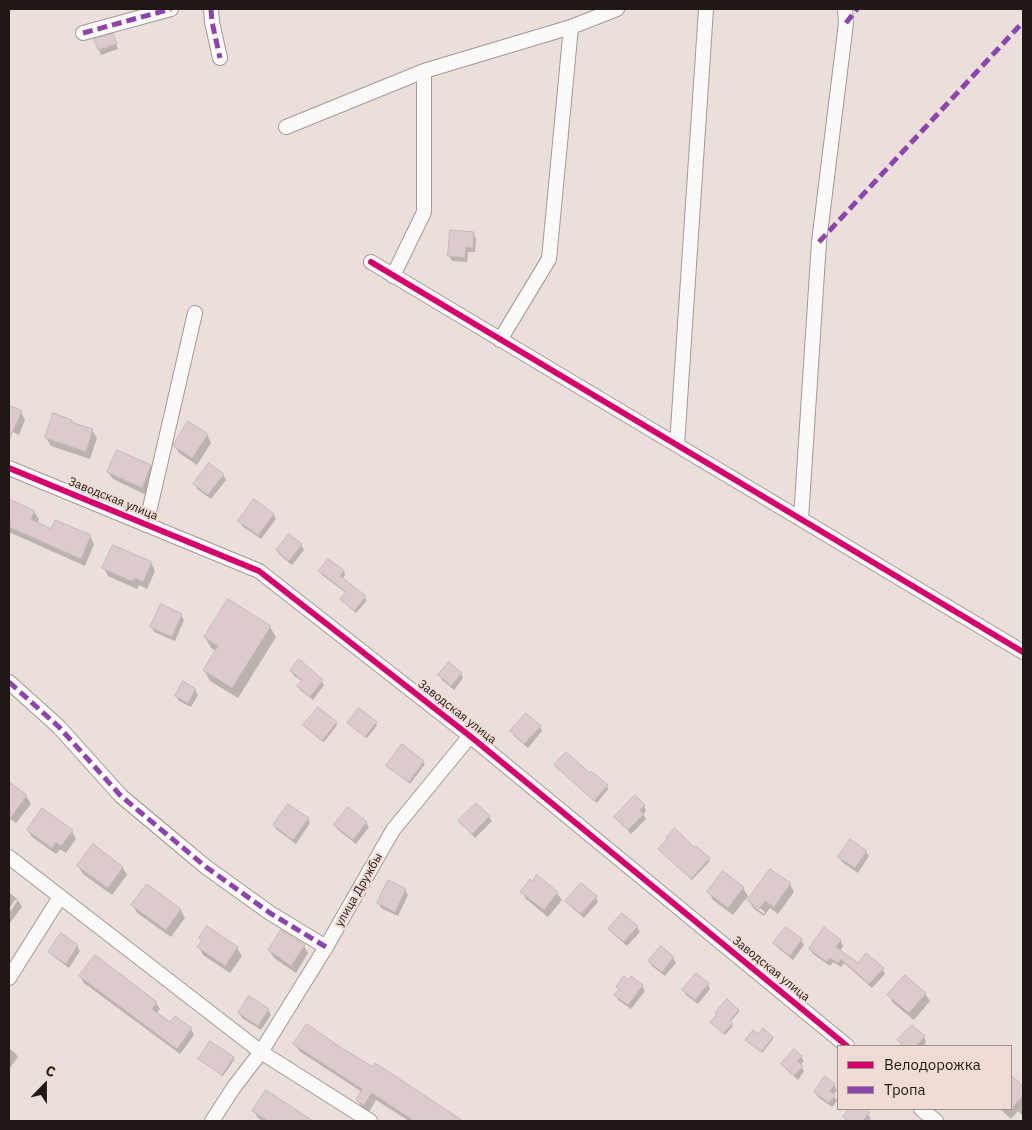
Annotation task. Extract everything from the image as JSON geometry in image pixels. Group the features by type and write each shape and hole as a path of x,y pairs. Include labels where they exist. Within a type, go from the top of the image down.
{"street":[{"path":"83,33 170,9"},
{"path":"211,9 220,58"},
{"path":"286,127 424,71 570,27 618,9"},
{"path":"677,445 706,9"},
{"path":"801,519 819,242 846,22 845,9"},
{"path":"500,340 549,259 570,27"},
{"path":"393,276 424,212 424,71"},
{"path":"371,262 1023,652"},
{"path":"146,525 195,313"},
{"name":"Заводская улица","path":"9,468 259,572 470,736 846,1045"},
{"path":"9,682 59,727 121,796 177,843 206,867 270,913 326,947"},
{"name":"улица Дружбы","path":"212,1121 234,1087 261,1052 326,947 393,830 470,736"},
{"path":"9,857 261,1052 370,1121"},
{"path":"9,978 60,897"},
{"path":"922,1110 936,1121"}],"building":[{"path":"113,34 117,44 98,50 94,39"},
{"path":"450,230 474,232 473,248 466,247 465,258 448,256"},
{"path":"9,405 22,411 9,440"},
{"path":"53,413 72,420 71,422 93,429 86,452 45,438"},
{"path":"188,421 208,434 192,458 173,446"},
{"path":"117,450 151,465 142,488 107,472"},
{"path":"209,463 224,474 208,495 193,484"},
{"path":"9,499 35,511 31,519 51,529 55,520 91,535 81,559 9,527"},
{"path":"254,499 274,514 258,535 238,521"},
{"path":"289,534 302,544 289,561 276,550"},
{"path":"113,545 152,562 143,582 135,578 133,582 102,568"},
{"path":"328,559 344,570 340,576 366,596 354,611 340,599 346,592 319,571"},
{"path":"228,599 271,626 232,688 203,670 218,646 204,637"},
{"path":"161,604 182,614 172,637 150,627"},
{"path":"299,659 323,680 310,697 297,686 302,680 290,671"},
{"path":"449,662 462,673 451,686 438,675"},
{"path":"183,681 196,689 188,703 175,696"},
{"path":"318,707 337,722 322,741 303,725"},
{"path":"359,708 377,722 365,737 347,723"},
{"path":"526,713 541,726 524,744 510,731"},
{"path":"402,744 424,761 409,782 386,766"},
{"path":"566,752 590,773 591,771 608,785 594,801 554,765"},
{"path":"9,782 27,795 9,820"},
{"path":"635,795 645,805 640,810 644,814 628,830 614,817"},
{"path":"476,803 490,816 472,834 458,821"},
{"path":"288,804 309,818 293,840 273,825"},
{"path":"348,807 367,822 353,840 334,825"},
{"path":"42,808 73,830 61,846 56,842 52,848 27,830"},
{"path":"675,828 694,847 696,846 710,858 691,879 658,849"},
{"path":"850,839 867,851 855,868 838,857"},
{"path":"93,844 123,867 108,888 77,866"},
{"path":"770,869 791,883 774,907 765,901 759,909 747,900"},
{"path":"723,871 744,887 728,908 707,892"},
{"path":"537,875 558,892 544,910 520,892 530,879 532,881"},
{"path":"388,880 406,889 395,912 377,903"},
{"path":"581,883 597,896 581,914 565,901"},
{"path":"147,884 181,909 166,930 131,905"},
{"path":"622,913 638,926 624,942 608,929"},
{"path":"207,926 238,947 225,966 197,947 202,940 199,938"},
{"path":"786,927 802,939 790,956 773,943"},
{"path":"824,927 841,940 836,947 858,963 866,953 884,968 869,984 841,959 838,963 830,958 827,962 809,949"},
{"path":"281,930 305,945 291,966 268,950"},
{"path":"61,933 78,945 66,964 48,952"},
{"path":"661,946 674,957 662,972 648,961"},
{"path":"95,955 157,1002 152,1009 170,1022 175,1016 192,1028 177,1049 79,976"},
{"path":"696,973 709,983 695,1000 682,990"},
{"path":"905,975 926,993 909,1013 887,995"},
{"path":"624,976 628,980 631,976 643,985 628,1005 614,995 619,989 616,987"},
{"path":"249,996 269,1009 258,1026 238,1013"},
{"path":"727,999 739,1010 730,1020 733,1023 723,1034 710,1022"},
{"path":"307,1024 373,1067 375,1063 463,1121 414,1121 372,1093 364,1105 356,1100 362,1089 293,1044"},
{"path":"912,1025 925,1036 917,1045 903,1045 897,1040"},
{"path":"763,1028 773,1037 761,1052 745,1040 753,1030 758,1034"},
{"path":"210,1041 234,1057 222,1075 198,1059"},
{"path":"794,1049 802,1056 797,1061 803,1066 794,1076 781,1064"},
{"path":"825,1076 835,1084 830,1091 835,1095 829,1103 814,1092"},
{"path":"1012,1076 1023,1086 1023,1096 1012,1108"},
{"path":"266,1090 313,1121 268,1121 252,1111"},
{"path":"848,1110 866,1110 870,1113 862,1121 848,1121 843,1117"}],"marked path":[{"path":"83,33 171,9"},
{"path":"211,9 220,58"},
{"path":"846,23 857,9"},
{"path":"819,242 1023,22"},
{"path":"9,682 59,727 121,796 170,837 206,867 270,913 326,947"}],"cycle path":[{"path":"371,262 1023,652"},
{"path":"9,468 259,571 470,736 846,1045"}]}
